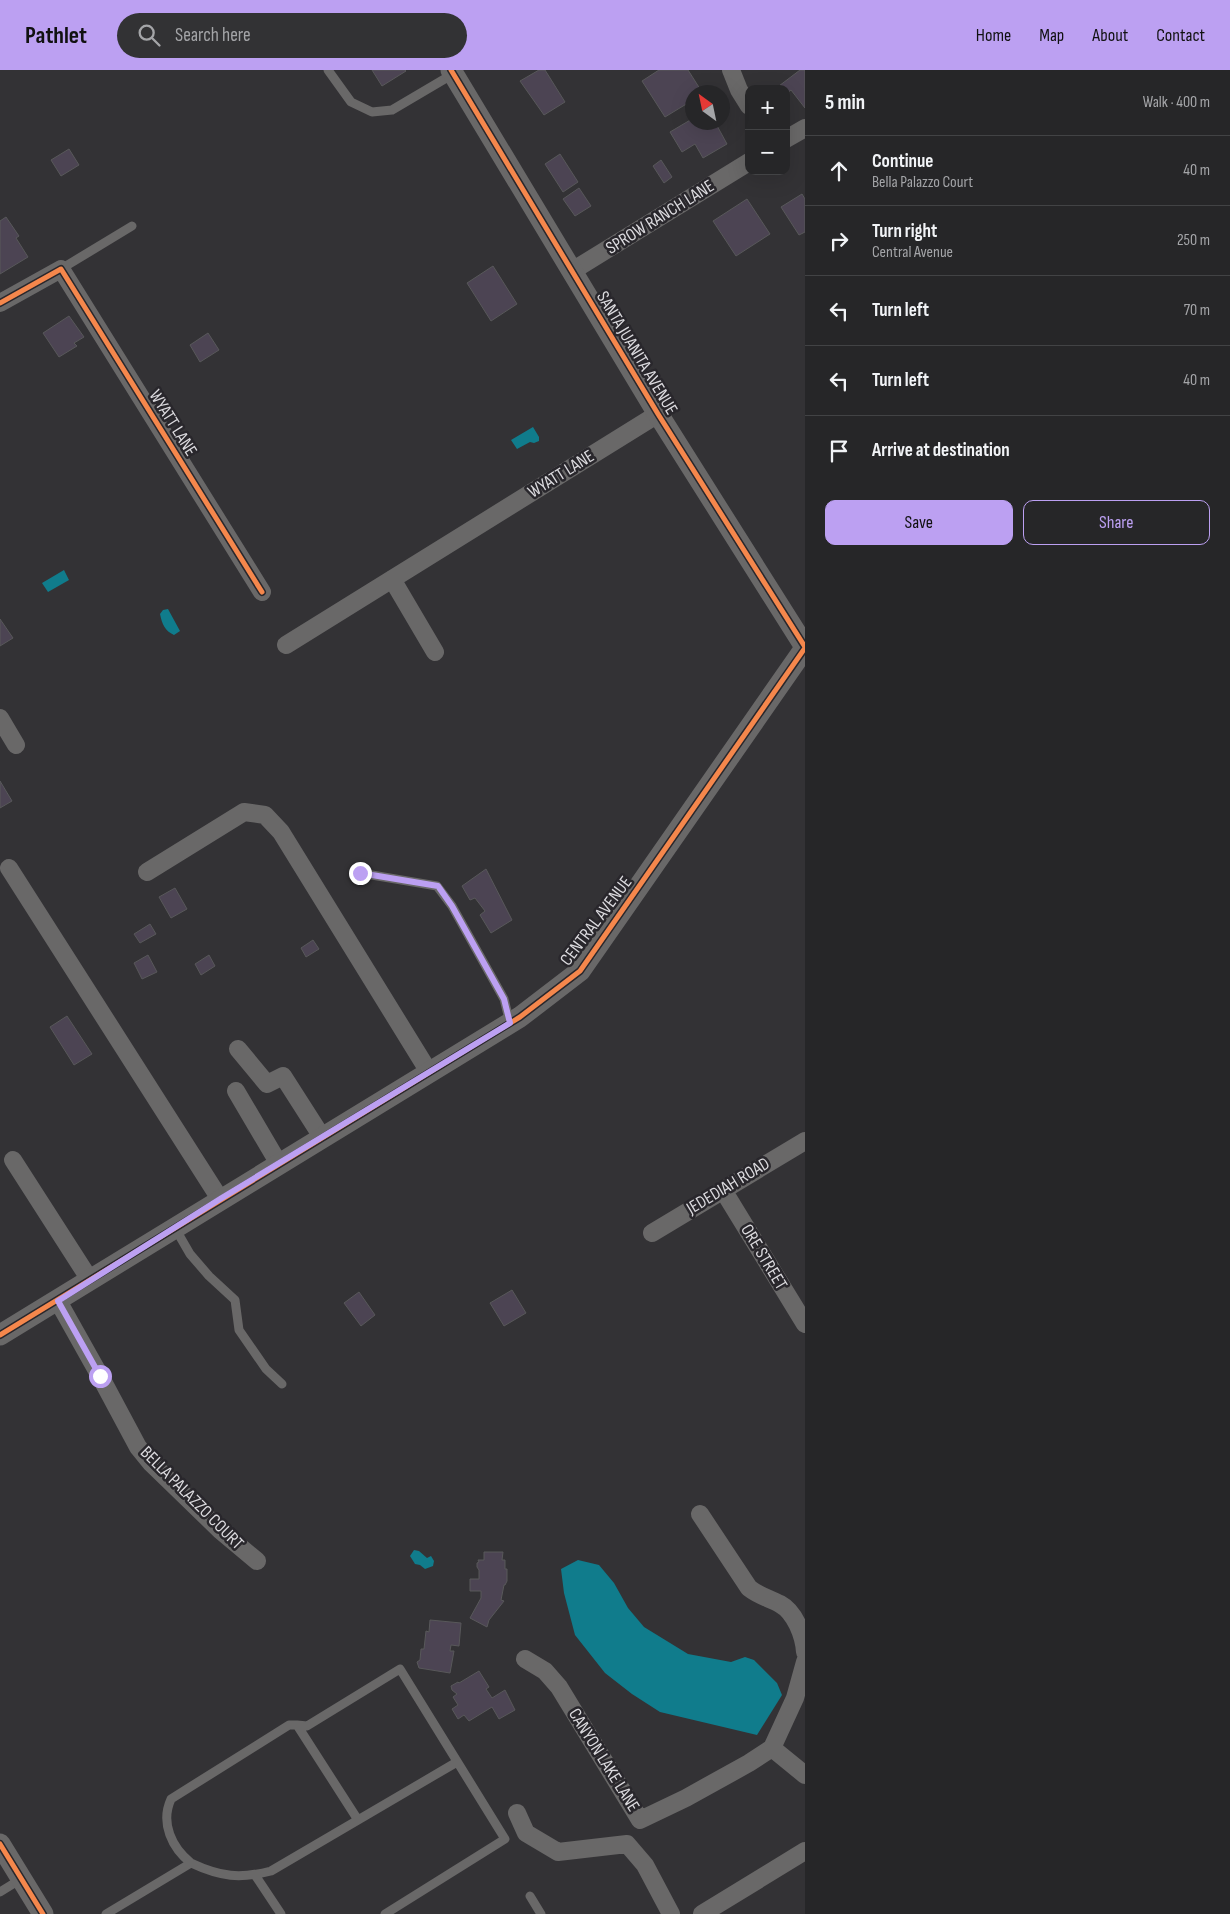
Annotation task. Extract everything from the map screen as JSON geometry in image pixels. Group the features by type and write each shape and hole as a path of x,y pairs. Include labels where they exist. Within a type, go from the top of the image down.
{"street":[{"path":"731,70 745,100"},
{"name":"SANTA JUANITA AVENUE","path":"452,72 658,414 805,648"},
{"path":"790,137 805,128"},
{"name":"SPROW RANCH LANE","path":"572,272 745,164"},
{"path":"0,302 61,269"},
{"name":"WYATT LANE","path":"61,269 262,592"},
{"name":"WYATT LANE","path":"286,645 658,414"},
{"path":"392,579 435,652"},
{"name":"CENTRAL AVENUE","path":"0,1335 510,1023 545,999 580,971 805,648"},
{"path":"0,718 16,745"},
{"path":"147,872 244,812 265,815 280,832 429,1072"},
{"path":"9,868 220,1199"},
{"path":"238,1049 267,1084 283,1076 322,1137"},
{"path":"236,1091 279,1164"},
{"name":"JEDEDIAH ROAD","path":"652,1232 805,1141"},
{"path":"13,1160 90,1280"},
{"name":"ORE STREET","path":"723,1190 805,1324"},
{"name":"BELLA PALAZZO COURT","path":"58,1301 138,1447 151,1463 220,1530 257,1561"},
{"path":"700,1514 749,1588 757,1594 779,1604 792,1615 805,1652"},
{"name":"CANYON LAKE LANE","path":"526,1659 545,1671 559,1687 640,1820 686,1798 772,1748"},
{"path":"805,1662 795,1698 772,1748 805,1775"},
{"path":"517,1813 526,1833 558,1852 627,1844 645,1865 671,1914"},
{"path":"0,1844 43,1914"},
{"path":"702,1914 805,1851"}],"lane":[{"path":"328,70 351,102 372,112 392,110 452,72"},
{"path":"61,269 132,226"},
{"path":"360,873 438,886 452,906 504,999 510,1023"},
{"path":"175,1228 190,1254 209,1276 236,1300 239,1330 266,1368 282,1384"},
{"path":"385,1914 506,1839 400,1669 307,1726 289,1724 171,1798 167,1814 169,1834 178,1851 192,1863 210,1872 230,1876 255,1875 271,1871 457,1762"},
{"path":"297,1725 358,1820"},
{"path":"106,1914 192,1863"},
{"path":"255,1875 281,1914"},
{"path":"0,1892 21,1879"},
{"path":"530,1896 540,1914"}],"water":[{"path":"533,427 539,437 539,441 530,442 517,449 511,440"},
{"path":"64,570 69,580 48,592 42,583"},
{"path":"168,609 180,631 174,635 166,629 160,614 163,610"},
{"path":"414,1550 419,1551 427,1558 431,1556 434,1561 433,1566 425,1569 415,1564 410,1556"},
{"path":"578,1560 599,1565 614,1583 628,1608 644,1627 688,1654 731,1662 745,1657 754,1660 777,1683 782,1695 757,1735 660,1712 632,1694 605,1673 575,1635 564,1593 561,1569"}],"building":[{"path":"372,70 405,70 406,71 382,86"},
{"path":"539,70 545,70 565,102 544,115 520,81"},
{"path":"659,70 688,70 698,85 685,85 685,105 665,117 642,81"},
{"path":"800,70 805,70 805,108 790,91 790,85 780,85"},
{"path":"685,123 685,130 719,130 727,144 703,158 695,144 682,152 670,132"},
{"path":"69,149 79,165 61,176 51,160"},
{"path":"560,154 578,182 563,192 545,164"},
{"path":"661,160 672,177 664,183 653,166"},
{"path":"579,188 591,206 575,216 563,199"},
{"path":"802,194 805,199 805,232 799,235 781,207"},
{"path":"747,199 770,234 736,256 713,221"},
{"path":"6,217 19,236 16,238 28,257 0,274 0,221"},
{"path":"493,266 517,304 491,321 467,283"},
{"path":"69,316 84,337 74,343 77,346 59,357 43,333"},
{"path":"208,333 219,350 200,362 190,345"},
{"path":"0,619 13,638 0,646"},
{"path":"0,781 12,801 0,808"},
{"path":"486,869 512,920 491,933 480,915 485,911 475,898 470,900 462,886"},
{"path":"175,888 187,909 171,918 159,897"},
{"path":"150,924 156,934 140,943 134,934"},
{"path":"313,940 319,949 306,957 301,948"},
{"path":"148,955 157,972 142,979 134,963"},
{"path":"209,955 215,966 201,975 195,964"},
{"path":"67,1016 92,1054 74,1065 50,1027"},
{"path":"512,1290 526,1313 504,1326 490,1303"},
{"path":"359,1292 375,1315 361,1326 344,1303"},
{"path":"484,1552 503,1552 502,1560 505,1560 505,1569 507,1569 507,1581 504,1585 501,1600 504,1601 489,1620 487,1627 470,1618 481,1598 481,1591 470,1591 470,1579 479,1579 477,1563 479,1562 478,1560 484,1560"},
{"path":"430,1620 461,1623 459,1646 451,1645 450,1651 454,1651 450,1673 419,1668 417,1662 420,1660 421,1649 424,1649 426,1631 429,1632"},
{"path":"479,1671 489,1687 486,1689 492,1698 505,1690 515,1710 499,1719 492,1707 469,1721 464,1715 458,1719 452,1709 458,1705 453,1697 457,1694 452,1690 451,1686"}],"cycle path":[{"path":"451,70 658,414 805,647"},
{"path":"0,303 61,269 262,592"},
{"path":"0,1335 520,1017 580,971 805,648"},
{"path":"0,1844 43,1914"}],"route":[{"path":"100,1376 58,1301 220,1199 510,1023 504,999 452,906 438,886 360,873"}]}
